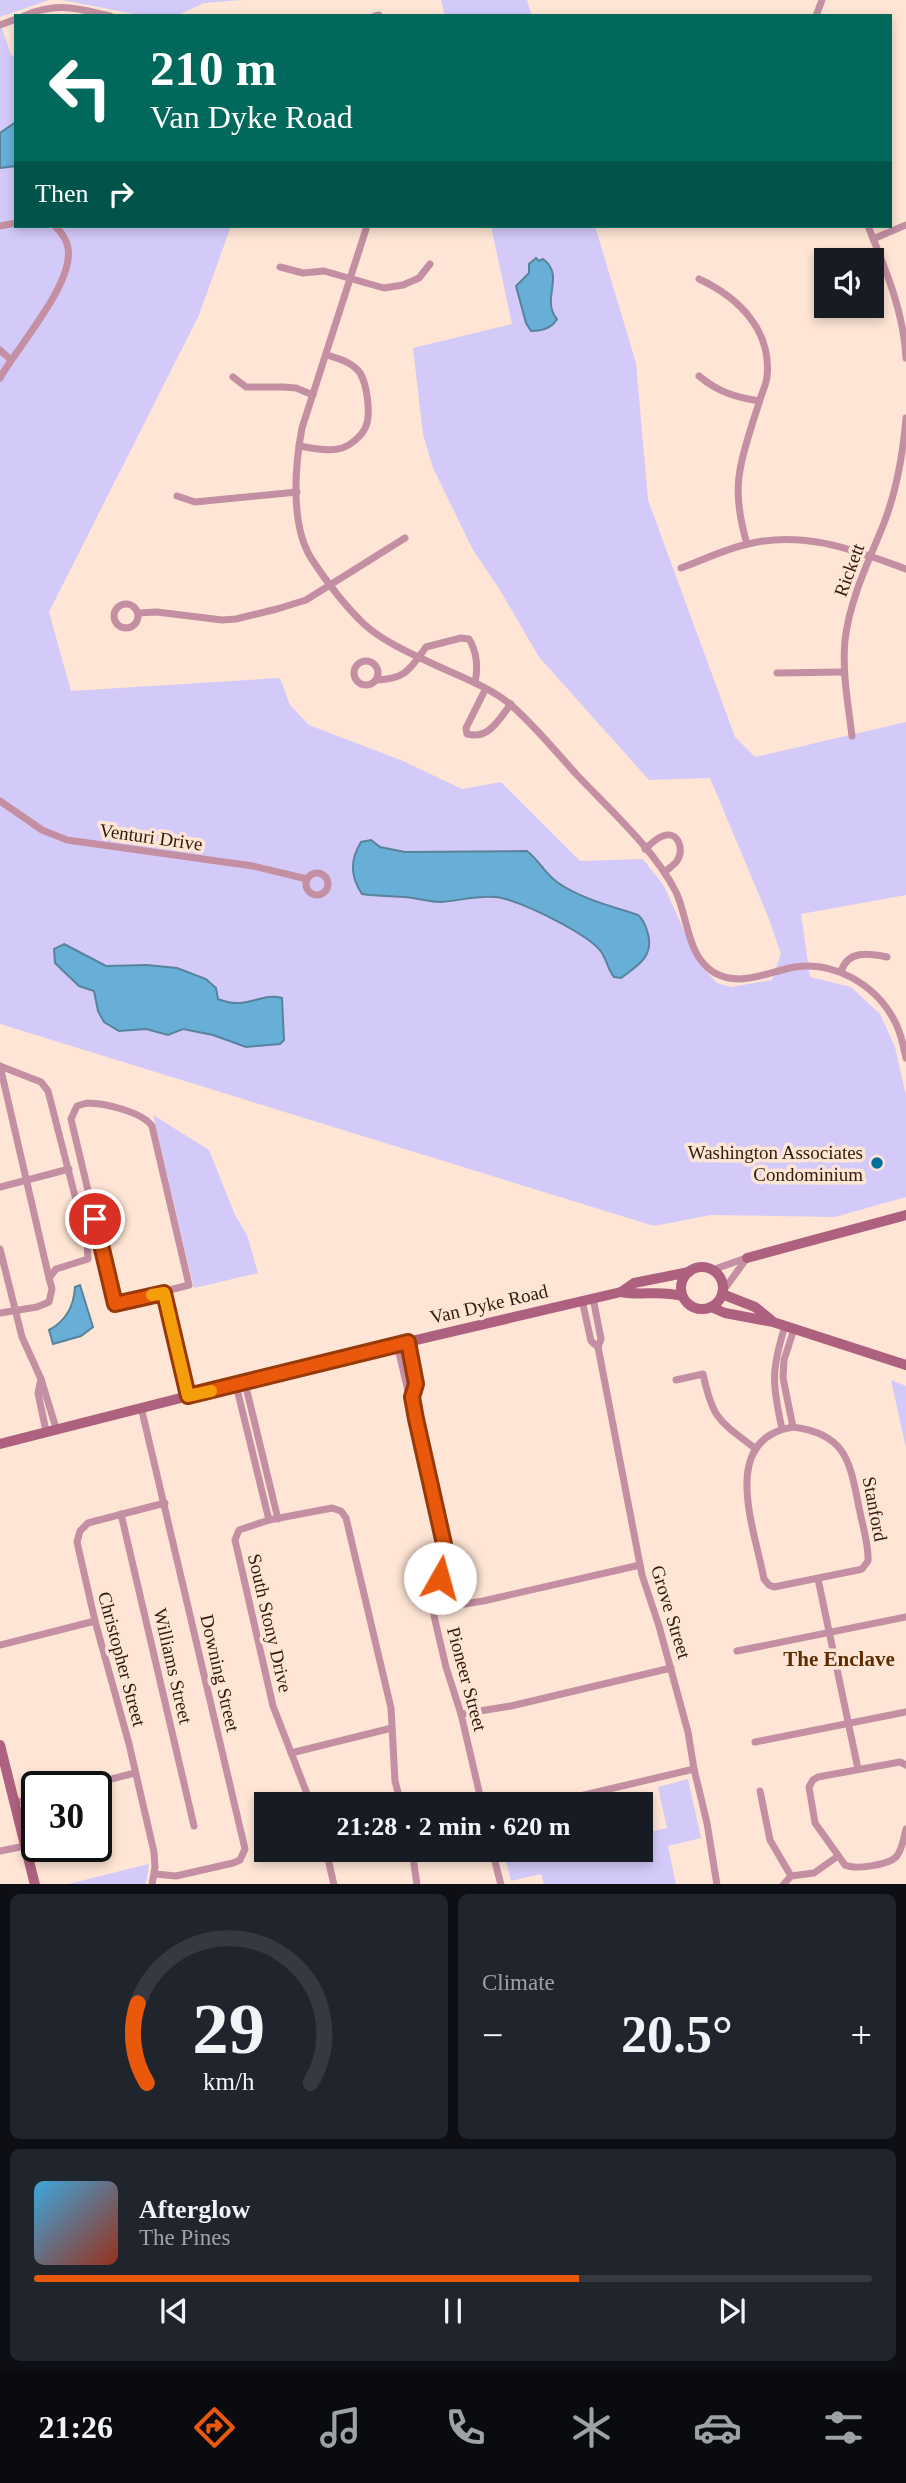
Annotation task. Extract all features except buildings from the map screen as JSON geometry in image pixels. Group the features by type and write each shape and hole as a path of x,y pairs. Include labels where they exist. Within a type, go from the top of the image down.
{"street":[{"path":"28,14 39,9 64,6 101,14"},
{"path":"873,239 906,225"},
{"path":"0,378 10,359 30,337 41,319 66,270 68,246 57,228"},
{"path":"366,228 299,446 299,523 309,554 330,586 365,625 419,657 475,683 511,704 664,872 682,905 690,937 700,961 714,972 732,979 751,979 812,966 841,972 865,986 885,1007 900,1033 906,1058"},
{"path":"869,228 886,266 906,358"},
{"path":"280,267 303,274 324,271 384,288 403,285 419,278 430,264"},
{"path":"699,279 741,305 757,326 766,353 767,379 739,472 737,494 747,544"},
{"path":"0,350 10,359"},
{"path":"299,446 342,448 356,439 366,426 368,412 362,375 352,365 327,355"},
{"path":"699,376 724,393 759,401"},
{"path":"233,377 246,387 283,387 313,395"},
{"name":"Rickett","path":"852,736 846,701 845,639 858,585 898,478 906,418"},
{"path":"177,496 195,502 297,492"},
{"path":"138,613 157,612 236,620 306,600 405,538"},
{"path":"681,568 747,544 800,538 829,543 906,569"},
{"path":"377,680 393,680 402,676 409,671 426,647 461,638 468,639 473,645 477,660 475,683"},
{"path":"777,673 844,672"},
{"path":"485,690 466,728 467,734 484,734 511,704"},
{"name":"Venturi Drive","path":"0,801 42,830 67,840 253,866 307,879"},
{"path":"645,849 667,835 674,836 680,843 682,851 678,861 664,872"},
{"path":"841,972 844,963 851,957 871,953 887,957"},
{"path":"0,1066 41,1082 48,1091 87,1243 88,1259"},
{"path":"0,1066 51,1289 49,1302 37,1307 0,1313"},
{"path":"87,1103 99,1103 147,1119 152,1126 189,1285 115,1304 104,1256 71,1118 77,1106 87,1103"},
{"path":"0,1187 69,1169"},
{"path":"712,1270 906,1215"},
{"path":"0,1249 22,1337 41,1379 38,1393 51,1430"},
{"path":"49,1278 56,1269 104,1256"},
{"path":"722,1292 720,1277 712,1270 702,1267 689,1272 682,1283 682,1296 691,1306 698,1309 711,1307 717,1303 747,1258"},
{"name":"Van Dyke Road","path":"0,1444 402,1343 621,1292 634,1283 689,1272"},
{"name":"Van Dyke Road","path":"621,1292 635,1295 662,1291 682,1296"},
{"path":"722,1292 755,1307 784,1326"},
{"path":"164,1293 188,1396"},
{"name":"Grove Street","path":"588,1299 591,1341 598,1347 640,1565 688,1732 708,1823 717,1884"},
{"path":"711,1307 725,1313 784,1326 906,1365"},
{"path":"784,1326 783,1378 793,1427"},
{"path":"784,1326 775,1358 773,1380 782,1429 768,1436 756,1449 746,1472 746,1484 764,1579 769,1585 777,1587 818,1579 858,1769"},
{"name":"Pioneer Street","path":"402,1343 408,1391 412,1397 444,1544 434,1616 479,1792"},
{"name":"Pioneer Street","path":"402,1343 416,1384 412,1397"},
{"path":"676,1380 703,1374 709,1400 720,1421 756,1449"},
{"path":"240,1384 278,1519"},
{"path":"240,1384 269,1520"},
{"name":"Downing Street","path":"141,1407 245,1849 240,1860 233,1863 183,1874 155,1874"},
{"name":"Stanford","path":"782,1429 793,1427 823,1434 843,1451 851,1471 868,1556 862,1569 818,1579"},
{"name":"Christopher Street","path":"152,1884 155,1874 154,1852 95,1621 78,1549 78,1536 88,1523 165,1503"},
{"name":"South Stony Drive","path":"306,1792 273,1706 235,1540 239,1530 269,1520 332,1508 341,1511 346,1518 391,1709 392,1728"},
{"name":"Williams Street","path":"121,1514 194,1826"},
{"path":"435,1604 446,1607 483,1601 640,1565"},
{"path":"737,1651 906,1617"},
{"path":"0,1645 95,1621"},
{"path":"461,1714 511,1706 671,1668"},
{"path":"755,1742 906,1712"},
{"path":"291,1753 392,1728 398,1792"},
{"path":"0,1745 21,1829"},
{"path":"906,1765 900,1762 818,1777 809,1787 815,1823 838,1856 850,1868 873,1865 897,1856 906,1831"},
{"path":"597,1792 694,1769"},
{"path":"112,1779 135,1773"},
{"path":"760,1791 770,1840 791,1876"},
{"path":"15,1803 21,1801"},
{"path":"0,1851 21,1847"},
{"path":"784,1884 791,1876 814,1873 838,1856"},
{"path":"29,1862 34,1884"},
{"path":"329,1862 334,1884"},
{"path":"414,1862 417,1884"},
{"path":"495,1862 501,1884"}],"shaded area":[{"path":"0,0 49,0 0,17"},
{"path":"62,0 241,0 204,3 180,14 135,14"},
{"path":"441,0 527,0 531,14 444,14"},
{"path":"0,22 11,55 14,56 14,228 230,228 199,315 49,612 71,691 280,678 290,705 309,725 403,761 462,789 501,782 580,861 643,859 664,886 699,964 717,983 731,987 772,980 781,954 710,778 649,780 539,657 473,550 433,468 423,434 413,348 512,324 491,228 596,228 636,363 648,500 735,737 755,757 906,722 906,895 801,914 810,977 851,987 880,1014 895,1047 906,1096 906,1197 835,1217 711,1215 654,1226 0,1024"},
{"path":"153,1115 209,1150 235,1215 247,1235 258,1273 194,1288"},
{"path":"891,1380 906,1386 906,1448"},
{"path":"688,1779 701,1838 668,1846 676,1884 544,1884 541,1874 511,1881 506,1862 653,1862 653,1831 667,1828 658,1787"},
{"path":"149,1864 146,1884 68,1884"}],"water":[{"path":"14,123 14,166 0,168 0,133"},
{"path":"536,258 539,261 543,259 550,266 553,280 551,304 557,319 546,328 531,331 526,323 516,286 529,273 529,264"},
{"path":"371,840 380,847 405,852 527,851 553,879 566,888 596,902 638,915 648,934 649,949 638,965 621,978 614,977 602,953 584,937 552,919 505,899 481,897 441,902 362,894 355,881 353,862 361,842"},
{"path":"64,944 106,966 147,965 177,968 206,979 216,988 218,999 228,1002 245,1002 267,997 282,998 284,1040 280,1044 246,1047 213,1035 183,1029 168,1035 146,1029 119,1031 104,1022 98,1011 94,991 79,986 55,963 54,949"},
{"path":"80,1285 93,1327 81,1336 53,1344 49,1330 71,1307 75,1287"}],"slow traffic":[{"path":"152,1295 164,1293 188,1396 211,1391"}],"place":[{"name":"Washington Associates Condominium","path":"877,1163"}],"district":[{"name":"The Enclave","path":"839,1659"}],"route":[{"path":"95,1219 115,1304 164,1293 188,1396 408,1342 416,1384 412,1397 444,1544 440,1578"}]}
